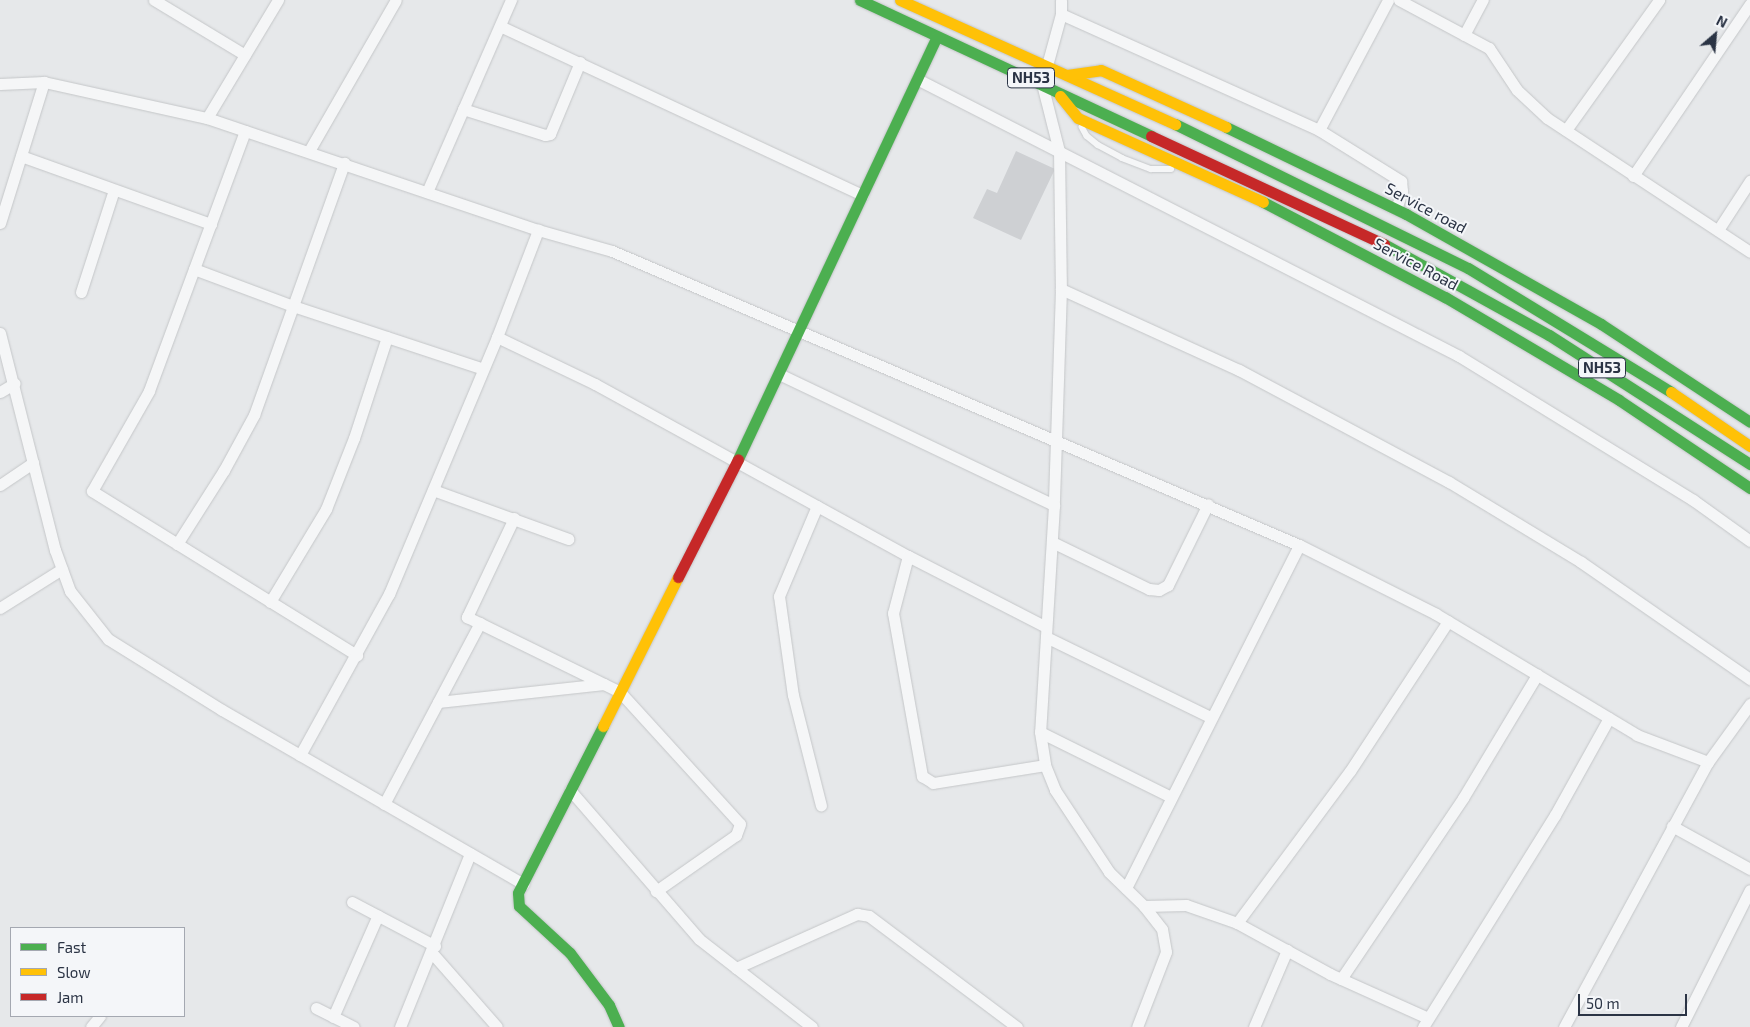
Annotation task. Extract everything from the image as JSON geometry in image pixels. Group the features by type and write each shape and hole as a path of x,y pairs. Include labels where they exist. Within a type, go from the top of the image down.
{"main road":[{"name":"NH53","path":"860,0 1408,255 1548,335 1750,464"},
{"name":"NH53","path":"900,0 1209,139 1468,268 1684,400 1750,446"},
{"path":"619,1027 609,1005 570,953 519,906 517,901 523,884 570,790 736,463 937,36"},
{"name":"Service road","path":"1066,75 1101,70 1197,113 1396,209 1601,324 1750,422"},
{"name":"Service Road","path":"1057,92 1078,118 1186,169 1257,199 1445,297 1619,400 1750,488"}],"street":[{"path":"154,0 245,55"},
{"path":"207,118 278,0"},
{"path":"310,151 396,0"},
{"path":"427,192 511,0"},
{"path":"1061,0 1061,14 1041,83 1058,151 1061,289 1054,505 1040,732 1044,765 1055,790 1109,872 1144,906 1162,929 1166,952 1137,1027"},
{"path":"1319,130 1388,0"},
{"path":"1399,0 1488,48 1517,90 1566,130 1750,252"},
{"path":"1464,36 1483,0"},
{"path":"1566,130 1659,0"},
{"path":"1633,176 1750,4"},
{"path":"1061,14 1319,130 1401,181 1402,191 1396,209"},
{"path":"500,26 862,194"},
{"path":"463,110 545,135 550,134 580,62"},
{"path":"916,79 1459,356 1693,500 1750,541"},
{"path":"0,223 44,82"},
{"path":"0,84 44,82 207,118 310,151 538,230 612,251 1055,442 1208,504 1299,545 1448,621 1638,735 1708,762"},
{"path":"245,131 149,390 92,491 357,655"},
{"path":"21,156 211,224"},
{"path":"177,544 224,470 254,415 344,163"},
{"path":"1718,230 1750,181"},
{"path":"81,292 114,190"},
{"path":"300,755 357,655 389,594 497,337 538,230"},
{"path":"194,269 293,306 483,369"},
{"path":"1061,289 1239,370 1449,482 1581,562 1750,679"},
{"path":"0,333 15,383 62,569 70,591 108,639 300,755 523,884"},
{"path":"270,602 326,509 354,438 387,337"},
{"path":"497,337 595,384 1046,632 1210,717"},
{"path":"778,374 1054,505"},
{"path":"0,392 15,383"},
{"path":"0,485 34,463"},
{"path":"433,490 568,539"},
{"path":"1052,542 1149,589 1159,590 1168,585 1208,504"},
{"path":"816,506 779,596 793,696 821,806"},
{"path":"514,518 468,617 620,692 740,824 736,835 656,891"},
{"path":"1126,888 1210,717 1299,545"},
{"path":"908,556 893,613 922,776 933,783 1044,765"},
{"path":"0,608 62,569"},
{"path":"1237,923 1350,771 1448,621"},
{"path":"384,804 480,623"},
{"path":"1341,979 1463,798 1537,675"},
{"path":"438,702 604,684"},
{"path":"1564,1027 1708,762 1750,704"},
{"path":"1144,906 1186,905 1237,923 1425,1022 1555,815 1609,718"},
{"path":"1040,732 1171,797"},
{"path":"570,790 699,939 812,1027"},
{"path":"1672,826 1750,869"},
{"path":"400,1027 434,949 470,854"},
{"path":"1681,1027 1750,890"},
{"path":"352,902 378,915 434,949 497,1027"},
{"path":"736,968 857,914 868,916 1017,1027"},
{"path":"333,1017 378,915"},
{"path":"1254,1027 1287,950"},
{"path":"316,1008 354,1027"},
{"path":"91,1027 99,1017"}],"lane":[{"path":"1078,118 1087,136 1122,158 1151,169 1186,169"}],"building":[{"path":"1016,151 1055,169 1021,240 973,218 987,189 997,193"}],"traffic: fast":[{"path":"860,0 1151,136"},
{"path":"738,459 937,36"},
{"path":"1175,124 1468,268 1671,392"},
{"path":"1226,127 1406,214 1601,324 1750,422"},
{"path":"1263,202 1445,297 1619,400 1750,488"},
{"path":"1384,244 1549,335 1750,464"},
{"path":"603,726 518,893 519,906 570,953 609,1005 619,1027"}],"traffic: slow":[{"path":"900,0 1175,124"},
{"path":"1067,75 1101,70 1226,127"},
{"path":"1060,96 1078,118 1263,202"},
{"path":"1671,392 1750,446"},
{"path":"603,726 678,577"}],"traffic: jam":[{"path":"1151,136 1384,244"},
{"path":"678,577 738,459"}]}
